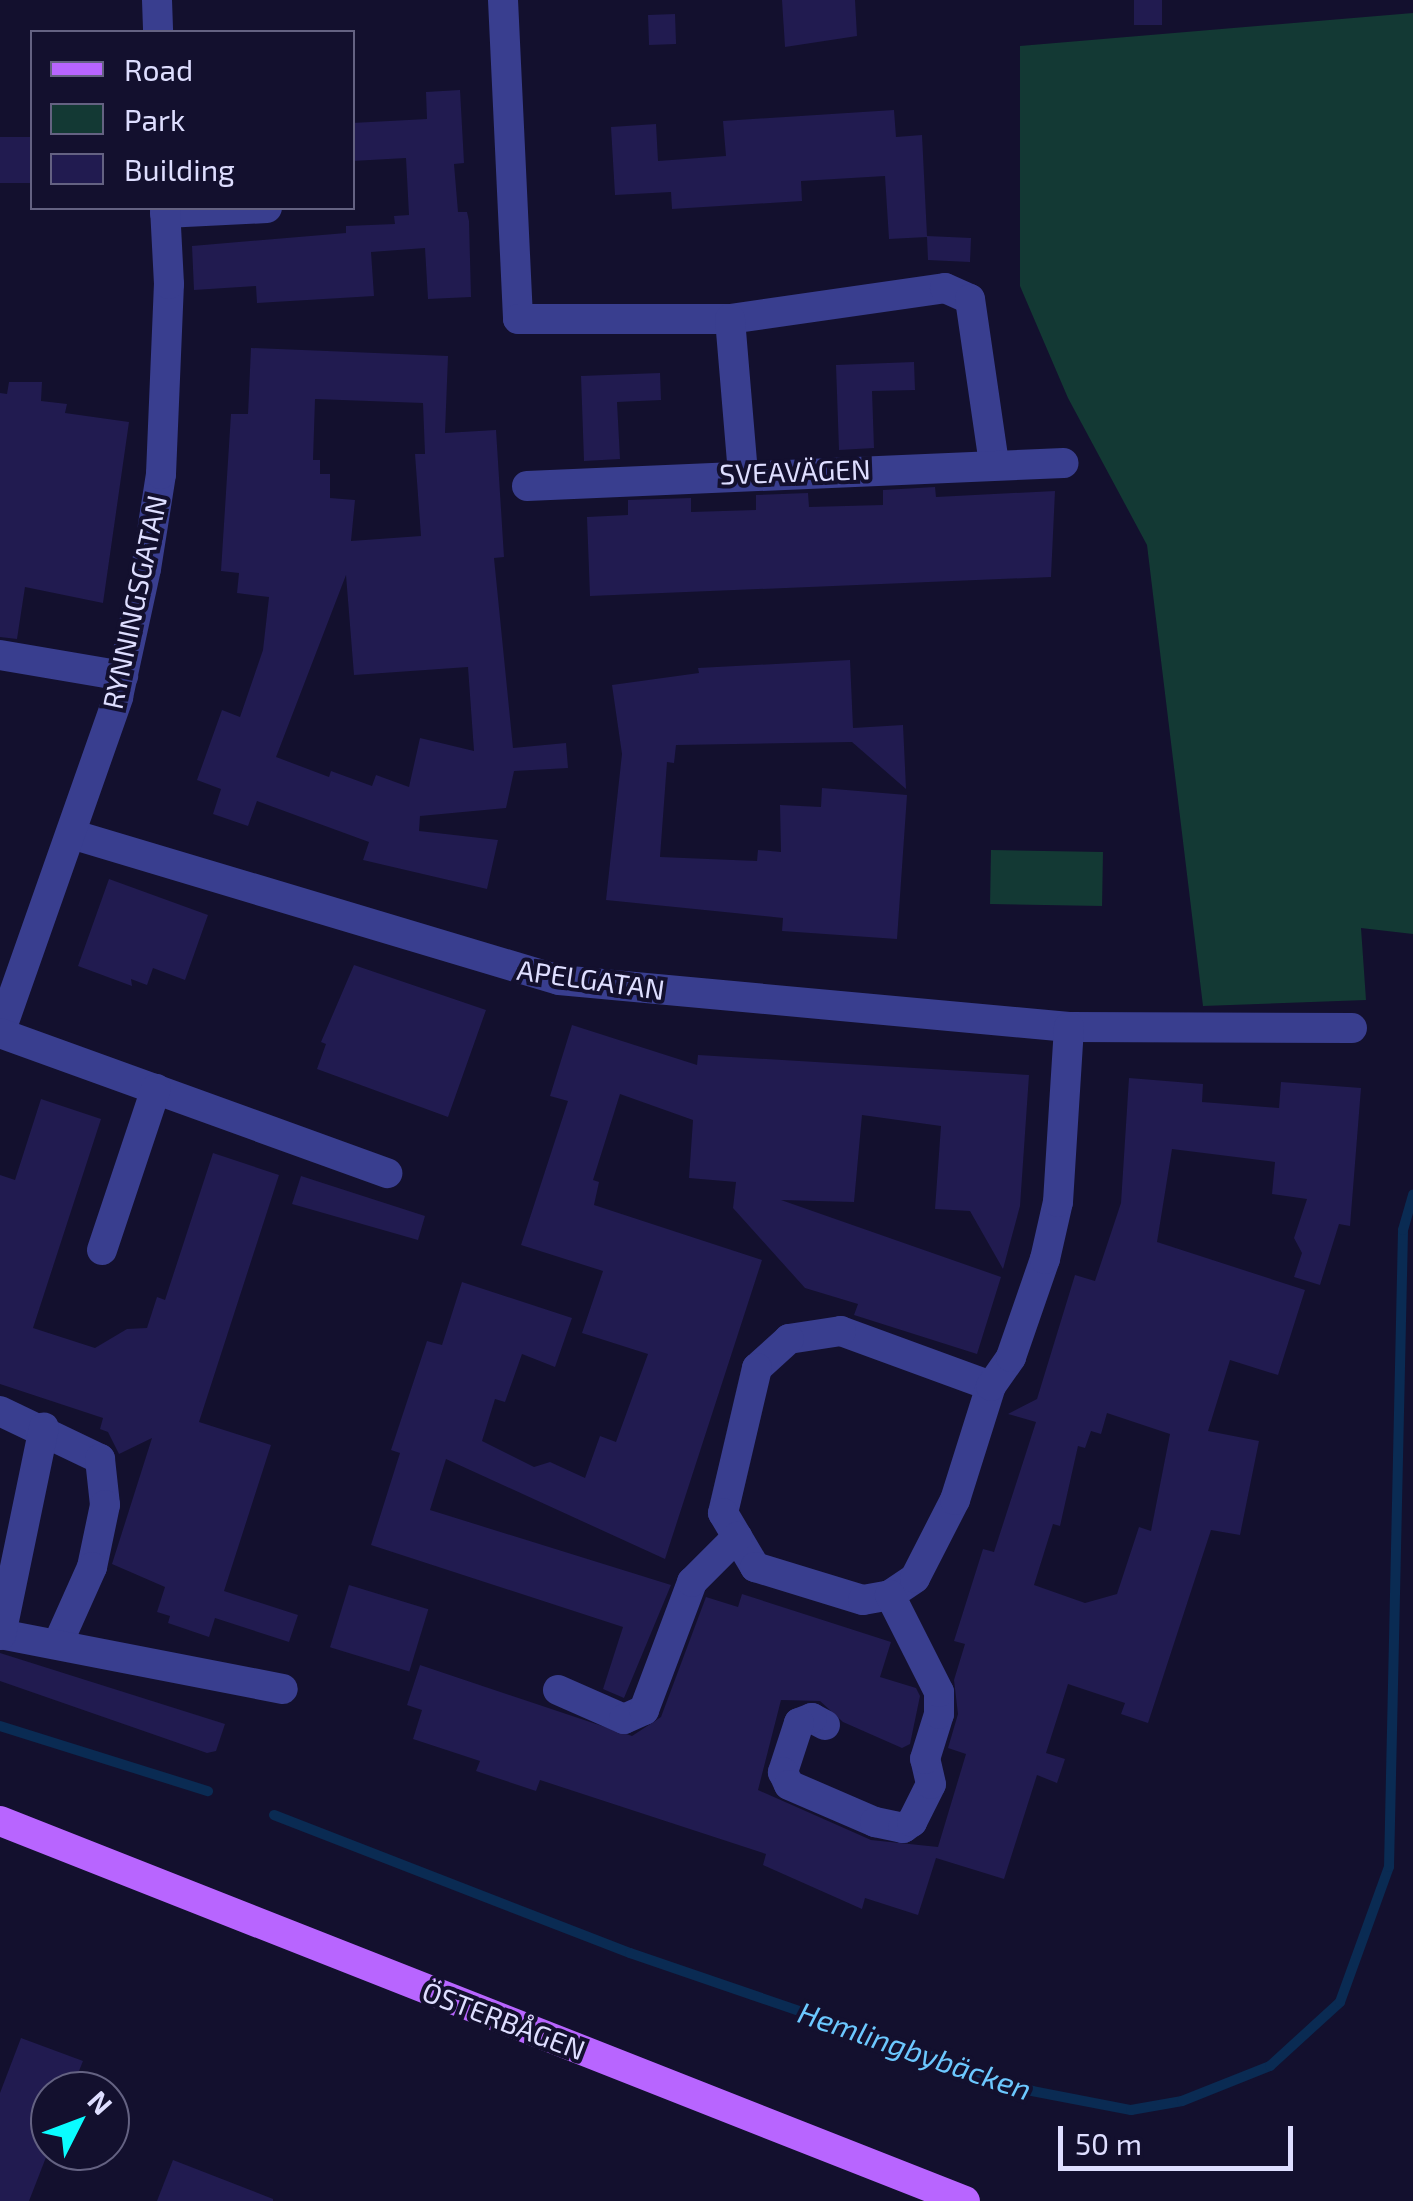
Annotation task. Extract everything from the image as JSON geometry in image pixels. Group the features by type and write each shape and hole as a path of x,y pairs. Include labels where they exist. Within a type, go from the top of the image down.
{"main road":[{"name":"ÖSTERBÅGEN","path":"0,1821 965,2201"},
{"name":"ÖSTERBÅGEN","path":"0,1830 42,1840"}],"street":[{"path":"157,0 158,30"},
{"path":"504,0 518,319 730,319 946,288 970,299 994,464"},
{"name":"RYNNINGSGATAN","path":"0,1033 123,676 161,474 169,284 165,210"},
{"path":"730,319 743,473"},
{"name":"SVEAVÄGEN","path":"528,486 743,473 1064,463"},
{"path":"0,655 123,676"},
{"name":"APELGATAN","path":"71,834 559,980 1069,1027 1352,1028"},
{"path":"991,1386 842,1331 789,1339 757,1368 723,1513 755,1567 864,1600 890,1595 915,1578 955,1500 991,1386 1010,1357 1058,1202 1069,1027"},
{"path":"0,1033 387,1172"},
{"path":"102,1250 156,1089"},
{"path":"0,1411 44,1427 100,1459 105,1504 92,1567 58,1642"},
{"path":"44,1427 0,1634 58,1642 283,1689"},
{"path":"558,1690 624,1719 644,1710 692,1582 737,1537"},
{"path":"826,1725 812,1718 799,1723 783,1772 788,1785 875,1822 902,1828 912,1822 931,1784 925,1759 940,1714 939,1692 890,1595"}],"green space":[{"path":"1413,13 1413,934 1361,928 1366,1000 1203,1006 1147,545 1068,398 1020,286 1020,46"},
{"path":"991,850 1103,852 1102,906 990,904"}],"building":[{"path":"782,0 855,0 857,36 785,47"},
{"path":"1134,0 1162,0 1162,25 1134,25"},
{"path":"675,14 676,44 649,45 648,15"},
{"path":"460,90 464,163 454,164 458,212 467,212 469,221 471,297 428,299 425,248 371,252 374,296 257,303 256,286 194,290 192,246 346,233 346,226 395,224 394,216 409,215 406,158 355,161 355,123 427,119 426,92"},
{"path":"894,110 896,137 922,135 927,236 971,238 970,262 928,260 927,237 889,239 885,176 801,181 802,201 672,209 671,192 615,195 611,127 656,124 658,161 726,156 723,121"},
{"path":"0,137 30,137 30,183 0,183"},
{"path":"251,348 448,356 445,433 496,430 504,557 494,558 513,748 566,743 568,768 514,771 506,808 420,816 419,831 498,840 487,889 363,860 369,842 257,801 248,826 213,814 221,789 197,780 222,710 240,717 263,650 269,597 237,593 239,573 221,571 231,414 248,414","holes":["315,399 423,403 425,454 415,454 421,536 351,541 355,500 330,498 330,474 320,474 320,460 313,460","346,575 354,675 468,667 474,751 420,738 409,787 376,775 372,786 331,771 329,777 276,757"]},
{"path":"914,362 915,390 872,391 874,448 839,450 836,365"},
{"path":"660,373 661,400 617,402 620,459 584,461 581,376"},
{"path":"9,382 42,382 41,401 67,404 65,413 129,422 103,603 25,587 17,639 0,637 0,393 7,394"},
{"path":"935,487 936,497 1055,491 1051,577 590,596 587,517 628,515 628,500 691,498 691,512 756,510 756,495 808,493 809,507 883,505 883,490"},
{"path":"850,660 853,728 903,725 906,789 852,742 676,745 674,763 667,762 660,857 757,861 758,850 781,852 780,805 821,807 822,788 907,795 897,939 782,931 783,918 606,900 622,754 612,685 699,673 698,668"},
{"path":"109,879 208,915 185,980 153,968 147,985 131,979 132,986 78,966"},
{"path":"354,965 486,1010 448,1117 317,1069 326,1044 321,1042"},
{"path":"572,1025 697,1065 698,1055 1029,1075 1020,1206 1003,1269 970,1211 935,1209 941,1126 862,1115 854,1202 781,1200 1001,1277 977,1354 854,1315 858,1304 805,1288 733,1208 736,1182 689,1178 693,1120 620,1094 593,1180 599,1182 594,1205 762,1260 665,1559 446,1459 430,1510 671,1585 624,1698 603,1689 623,1627 371,1545 400,1453 391,1450 427,1341 442,1345 462,1282 572,1318 555,1367 522,1354 505,1402 495,1399 482,1441 534,1467 550,1462 585,1478 600,1436 616,1442 648,1354 582,1333 603,1271 521,1245 568,1101 550,1096"},
{"path":"1129,1078 1203,1084 1202,1102 1279,1108 1281,1082 1361,1088 1350,1226 1339,1224 1320,1285 1294,1277 1302,1253 1294,1238 1307,1199 1272,1194 1275,1162 1172,1149 1157,1242 1305,1290 1278,1375 1230,1360 1208,1431 1259,1441 1240,1535 1211,1530 1148,1723 1121,1714 1125,1703 1068,1684 1046,1753 1065,1759 1057,1783 1037,1775 1004,1879 936,1858 918,1915 865,1898 862,1909 763,1865 766,1854 540,1780 536,1791 476,1771 480,1761 413,1739 422,1710 407,1705 420,1665 632,1736 661,1717 706,1597 738,1607 742,1594 891,1642 880,1677 916,1688 920,1696 910,1744 902,1748 843,1722 820,1701 781,1700 758,1790 871,1840 938,1847 966,1754 948,1748 958,1714 954,1680 965,1644 954,1641 983,1549 994,1552 1036,1422 1008,1414 1037,1399 1075,1275 1095,1281 1121,1203","holes":["1107,1413 1170,1434 1151,1531 1139,1527 1117,1594 1085,1603 1034,1585 1053,1524 1060,1526 1078,1446 1085,1448 1091,1431 1101,1434"]},
{"path":"41,1099 101,1119 33,1328 95,1348 127,1329 147,1328 157,1297 165,1300 213,1153 279,1175 199,1422 271,1445 224,1591 298,1615 289,1642 215,1618 209,1637 168,1623 170,1616 157,1612 165,1587 112,1564 152,1438 119,1454 108,1432 100,1429 103,1418 0,1384 0,1175 15,1180"},
{"path":"301,1176 425,1216 418,1240 292,1204"},
{"path":"349,1585 428,1609 409,1671 330,1647"},
{"path":"0,1653 225,1724 216,1751 207,1753 0,1681"},
{"path":"21,2038 83,2061 79,2071 30,2071 30,2171 41,2171 29,2201 0,2201 0,2093"},
{"path":"173,2160 273,2199 273,2201 157,2201"}],"waterway":[{"name":"Hemlingbybäcken","path":"274,1815 630,1953 1032,2091 1131,2110 1182,2101 1270,2066 1340,2002 1389,1867 1403,1230 1413,1194"},
{"name":"Hemlingbybäcken","path":"0,1726 208,1791"}]}
